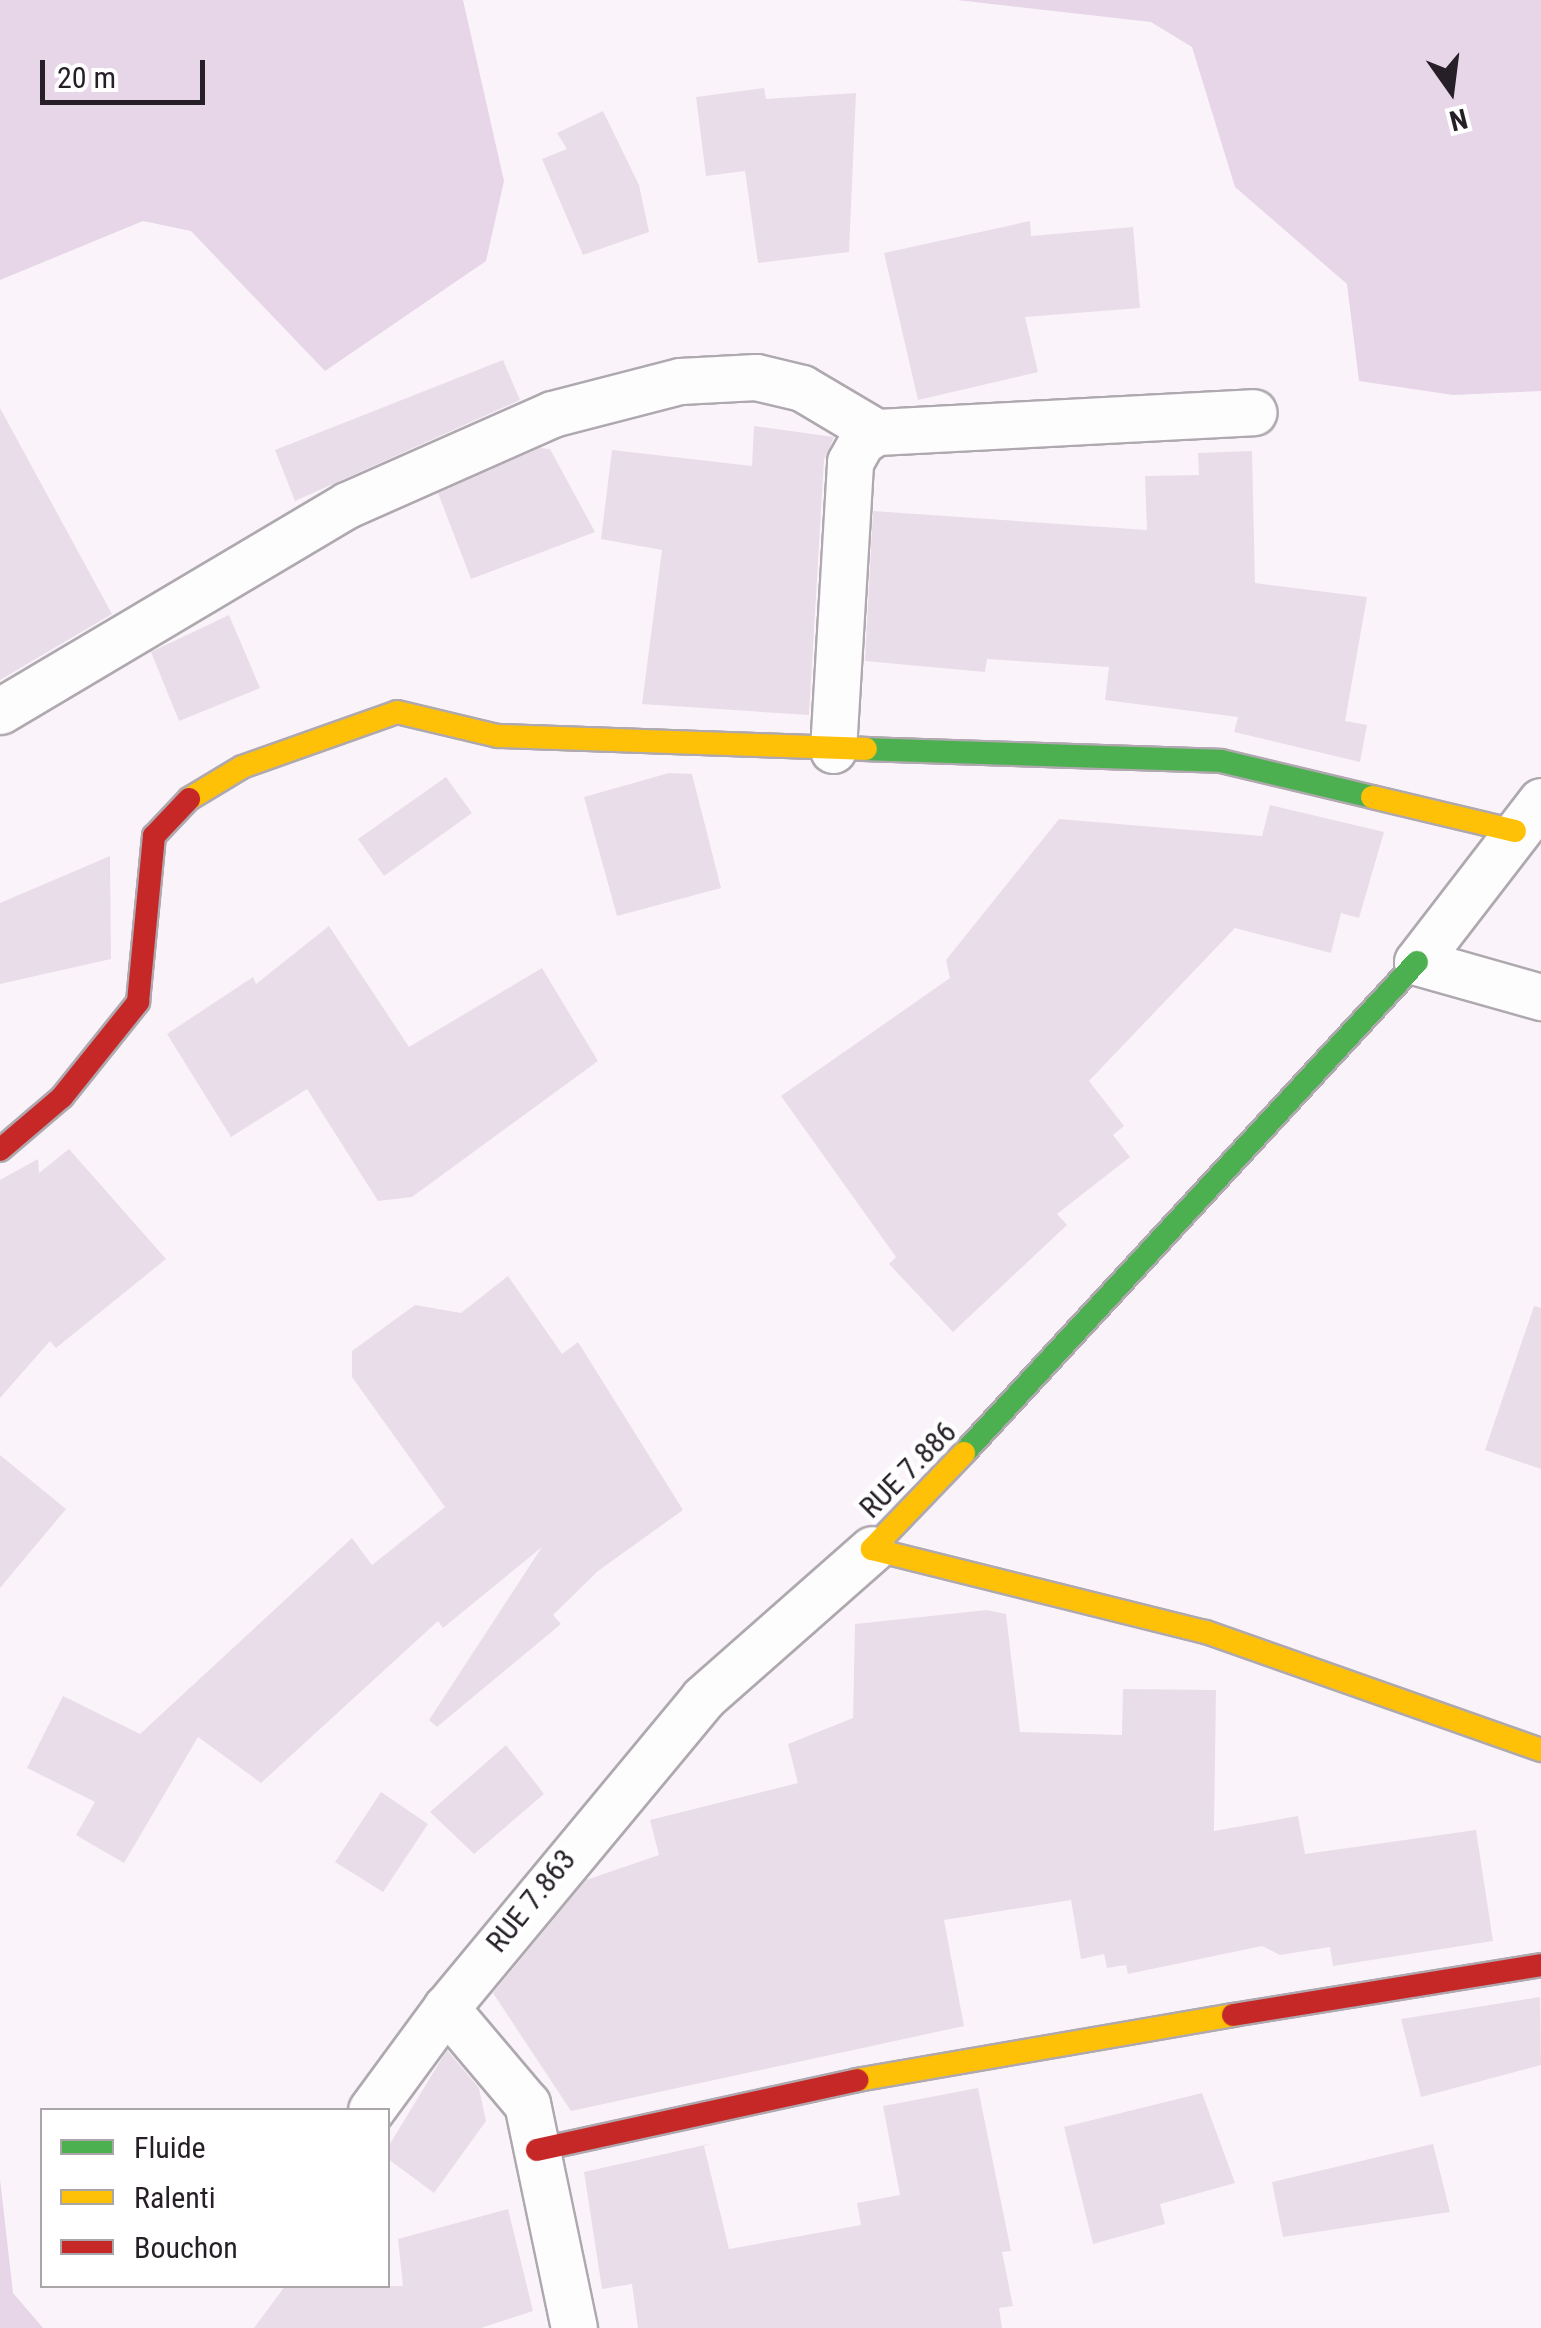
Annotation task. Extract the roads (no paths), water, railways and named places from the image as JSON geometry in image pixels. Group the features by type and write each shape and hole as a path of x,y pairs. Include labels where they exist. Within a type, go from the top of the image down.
{"street":[{"path":"0,710 346,504 552,414 680,381 756,377 802,388 876,432 1253,412"},
{"path":"833,750 850,462 876,432"},
{"path":"0,1150 62,1097 138,1002 154,836 200,788 242,766 397,712 498,736 1220,760 1528,816 1418,962 1541,997"},
{"name":"RUE 7.886","path":"1418,962 1136,1275 872,1549 1206,1632 1541,1750"},
{"name":"RUE 7.863","path":"371,2108 446,2008 702,1698 872,1549"},
{"path":"538,2150 940,2062 1541,1965"},
{"path":"446,2008 527,2104 574,2328"}]}
